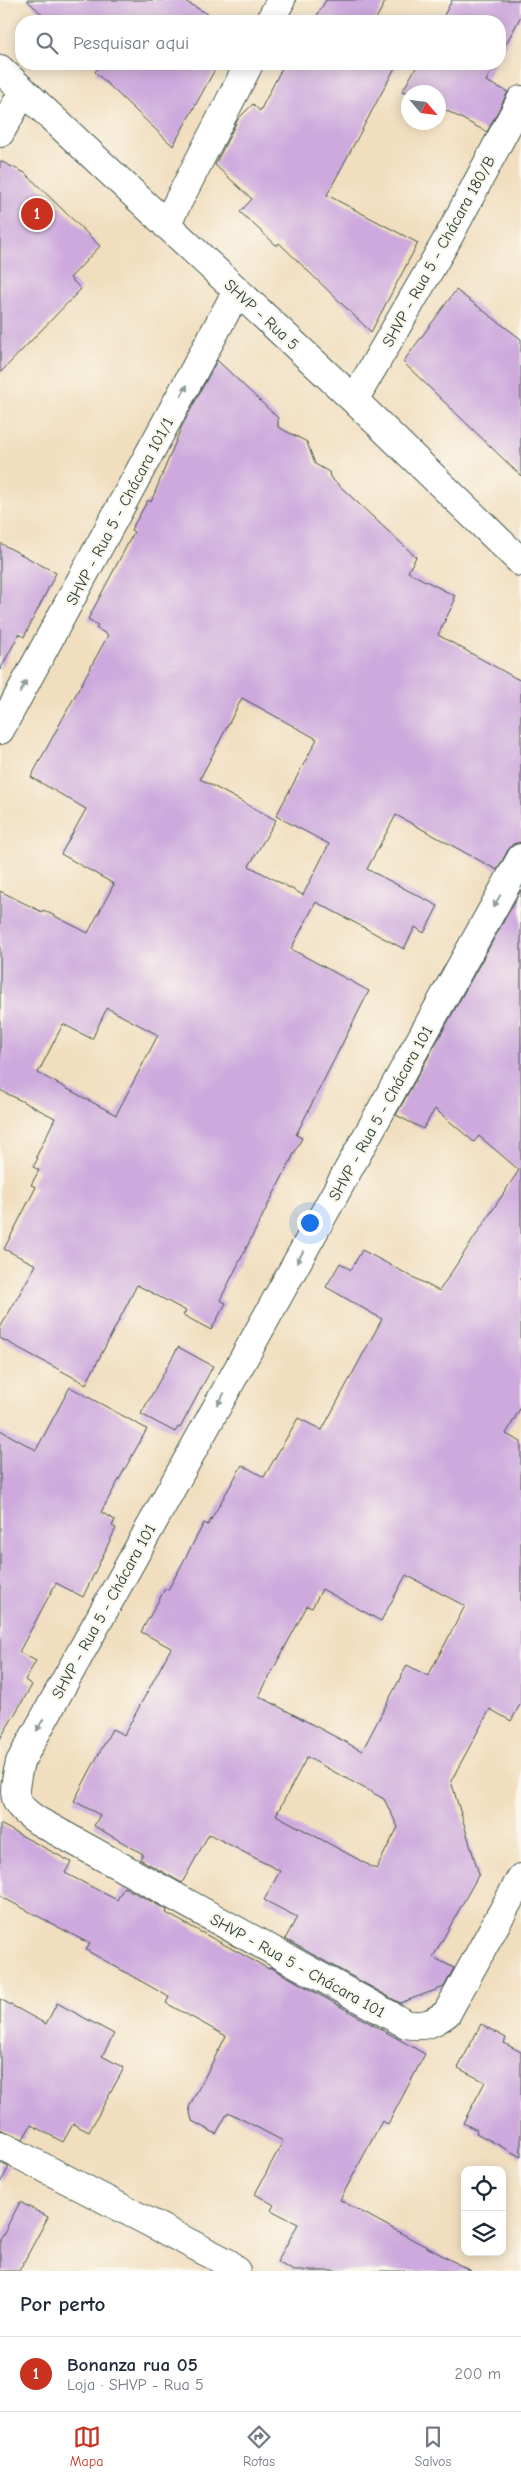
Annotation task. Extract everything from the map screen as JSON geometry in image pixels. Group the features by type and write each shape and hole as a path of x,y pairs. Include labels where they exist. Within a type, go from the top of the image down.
{"street":[{"path":"273,15 281,0"},
{"name":"SHVP - Rua 5","path":"0,69 354,400 521,562"},
{"path":"166,225 246,70"},
{"path":"0,134 23,92"},
{"name":"SHVP - Rua 5 - Chácara 180/B","path":"354,400 448,238 521,100"},
{"name":"SHVP - Rua 5 - Chácara 101/1","path":"0,730 237,291"},
{"name":"SHVP - Rua 5 - Chácara 101","path":"521,858 20,1762 14,1788 16,1802 38,1822 406,2024 417,2027 435,2022 448,2013 521,1878"},
{"path":"0,2146 228,2263 236,2271"}],"building":[{"path":"27,0 183,0 209,15 43,15"},
{"path":"326,0 386,0 378,15 317,15"},
{"path":"452,0 521,0 521,16 506,44 506,15 444,15"},
{"path":"96,70 215,70 173,146 95,72"},
{"path":"281,70 394,70 327,195 418,243 371,332 279,243 277,246 240,212 252,199 215,165 238,119 253,104 260,111"},
{"path":"415,70 492,70 486,81 508,92 487,132 446,110 446,85 406,85"},
{"path":"0,161 25,173 100,246 70,278 81,289 0,373"},
{"path":"456,290 521,339 521,476 403,362"},
{"path":"217,360 278,418 278,427 307,442 315,464 329,472 330,477 416,557 408,572 455,596 453,599 455,600 438,635 521,681 521,842 513,844 497,870 396,815 367,869 438,906 424,933 415,927 404,949 316,902 291,949 369,991 296,1135 302,1138 220,1300 226,1303 211,1330 183,1315 186,1311 137,1285 86,1384 0,1338 0,1328 36,1265 4,1249 36,1187 31,1185 39,1170 33,1167 55,1118 0,1090 0,891 88,933 114,884 61,854 86,809 31,777 108,635 96,628 98,625 88,619 134,532 131,530 148,500 151,502 182,426","holes":["242,698 317,739 276,816 329,844 303,895 249,866 276,820 200,779","107,1008 158,1035 116,1115 38,1073 63,1024 92,1039"]},
{"path":"0,543 56,573 24,637 19,634 0,670"},
{"path":"521,890 521,1407 506,1434 521,1442 521,1703 511,1721 490,1709 451,1781 479,1874 433,1957 454,1968 444,1987 400,2003 285,1939 297,1917 264,1900 280,1871 209,1834 182,1883 140,1859 143,1854 94,1826 100,1815 74,1801 112,1729 124,1735 171,1648 141,1632 165,1589 168,1590 204,1523 208,1525 242,1465 264,1477 298,1418 322,1430 382,1319 326,1287 340,1263 351,1270 362,1250 439,1291 519,1170 479,1136 474,1142 435,1109 423,1129 396,1115","holes":["406,1575 465,1606 428,1676 407,1665 362,1751 259,1696 307,1606 312,1608 322,1589 381,1621","307,1757 384,1799 398,1827 376,1869 276,1815"]},
{"path":"178,1347 213,1366 180,1428 178,1427 175,1432 141,1414"},
{"path":"70,1387 147,1429 101,1512 115,1520 112,1526 116,1528 83,1597 56,1583 19,1652 36,1661 25,1680 32,1685 0,1739 0,1430 36,1450"},
{"path":"0,1824 71,1862 65,1873 117,1900 124,1887 167,1910 166,1913 269,1969 270,1967 425,2054 388,2124 382,2121 340,2200 471,2271 294,2271 277,2262 298,2224 271,2210 274,2205 255,2194 283,2141 228,2112 216,2134 192,2121 189,2107 226,2036 166,2003 169,1997 86,1950 90,1944 0,1896"},
{"path":"0,1999 46,2024 57,2003 114,2034 102,2056 124,2068 89,2132 73,2124 63,2142 31,2125 23,2139 0,2129"},
{"path":"481,2024 506,2038 504,2043 521,2052 521,2157 476,2133 477,2130 463,2123 485,2082 458,2068"},
{"path":"0,2163 9,2167 0,2183"},
{"path":"20,2202 48,2217 19,2271 0,2271 0,2240"}],"place":[{"name":"Bonanza rua 05","path":"37,214"}]}
